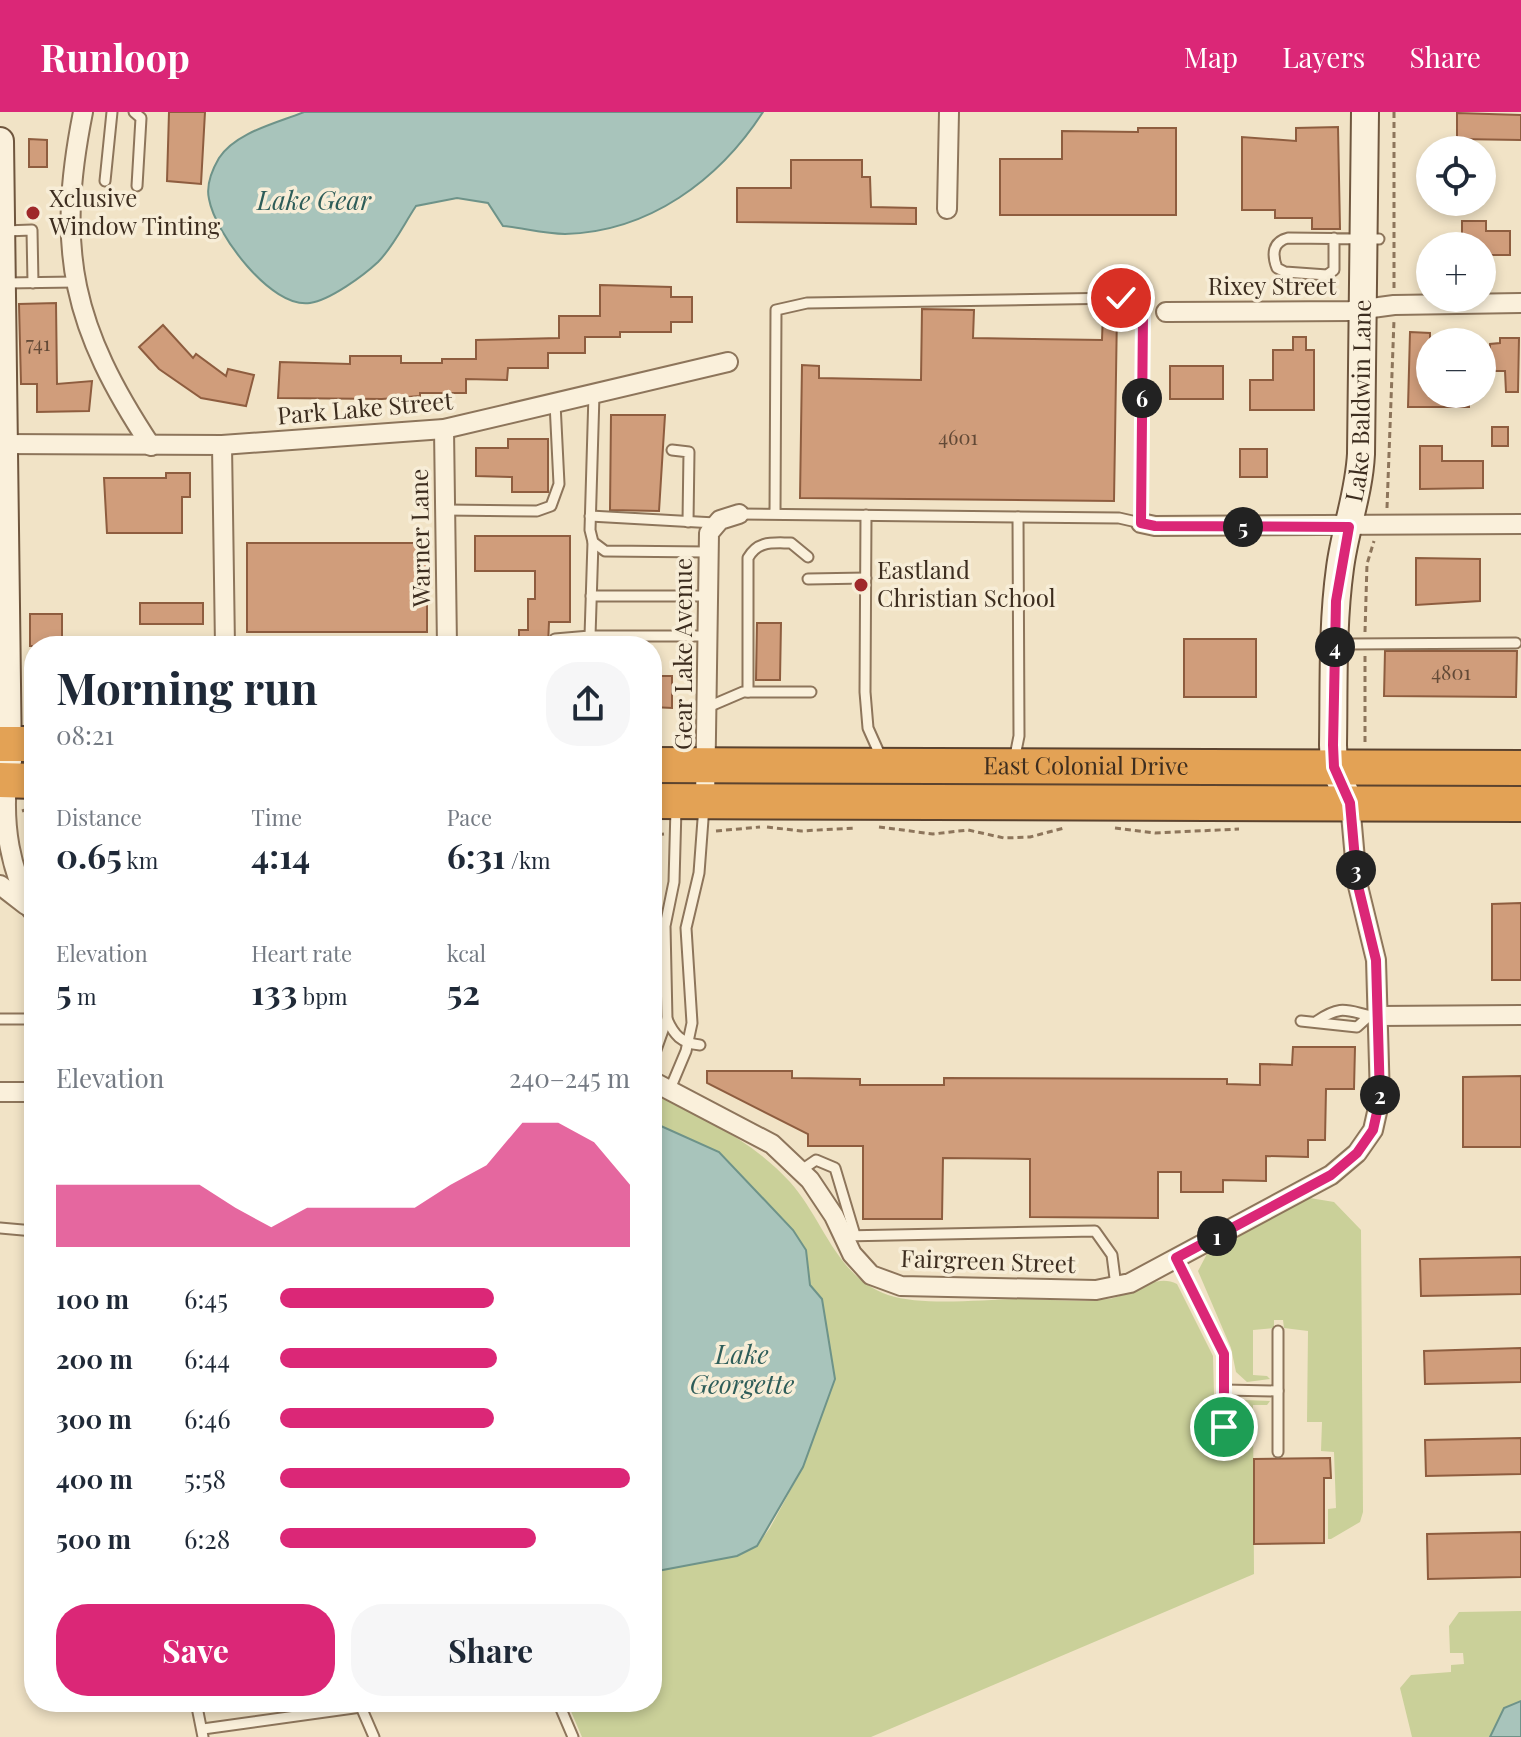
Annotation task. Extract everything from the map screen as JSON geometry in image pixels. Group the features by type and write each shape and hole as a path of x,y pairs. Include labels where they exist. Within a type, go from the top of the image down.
{"highway":[{"name":"East Colonial Drive","path":"662,765 1521,768"},
{"path":"950,802 989,787 1012,767"},
{"name":"East Colonial Drive","path":"681,814 950,802 1521,804"}],"street":[{"path":"83,112 71,169 68,222 76,282 92,343 151,446"},
{"path":"947,209 949,112"},
{"name":"Lake Baldwin Lane","path":"1365,112 1372,239"},
{"name":"Lake Baldwin Lane","path":"1350,803 1342,768 1336,601 1356,527 1375,487 1377,456 1371,308 1379,112"},
{"path":"0,141 2,444 14,744 14,788 5,823 16,878 24,893"},
{"name":"Rixey Street","path":"1166,312 1521,303"},
{"name":"Park Lake Street","path":"2,444 222,445 444,429 728,362"},
{"name":"Warner Lane","path":"444,429 447,636"},
{"path":"222,445 225,636"},
{"path":"715,523 739,514"},
{"name":"Gear Lake Avenue","path":"681,814 707,766 708,552 709,533 715,523"},
{"path":"1141,523 1155,526 1356,527 1521,524"},
{"name":"Lake Baldwin Lane","path":"1342,768 1356,527"},
{"name":"Gear Lake Avenue","path":"681,814 707,766"},
{"name":"Fairgreen Street","path":"662,1085 772,1144 800,1171 849,1235 852,1254 871,1275 901,1286 1096,1290 1130,1283 1331,1175 1357,1153 1373,1130 1380,1099 1373,1016 1376,960 1357,882 1350,803"},
{"path":"0,885 24,903"},
{"path":"1373,1016 1521,1015"},
{"path":"0,1092 24,1092"}],"lane":[{"path":"105,181 112,112"},
{"path":"134,112 141,118 137,186"},
{"path":"1,231 32,230 33,283"},
{"path":"1334,238 1334,270 1327,275 1285,272 1277,268 1273,257 1275,246 1281,240 1334,238 1372,239"},
{"path":"2,283 76,282"},
{"path":"739,514 1119,518 1141,523 1143,314 1121,298 807,303 776,310 775,514"},
{"path":"594,394 590,636 708,636"},
{"path":"445,510 537,511 551,506 559,484 555,403"},
{"path":"672,450 689,452 688,522"},
{"path":"866,515 865,692 868,728 886,766"},
{"path":"590,516 715,523"},
{"path":"1012,767 1019,736 1018,517"},
{"path":"593,542 605,551 708,552"},
{"path":"748,692 748,558 753,549 764,543 791,543 808,557"},
{"path":"808,579 866,578"},
{"path":"591,596 708,596"},
{"path":"1349,644 1516,643"},
{"path":"708,707 748,692 811,692"},
{"path":"662,1033 667,1019 665,926 674,882 681,814"},
{"path":"670,1089 692,1023 686,928 699,873 681,814"},
{"path":"1317,1021 1333,1010 1357,1010 1373,1016"},
{"path":"1301,1021 1317,1021 1333,1027 1357,1027 1373,1016"},
{"path":"0,1019 24,1019"},
{"path":"667,1019 674,1034 687,1044 700,1045"},
{"path":"800,1171 816,1160 835,1168 849,1235 1095,1231 1112,1255 1116,1286"},
{"path":"0,1228 24,1230"},
{"path":"1176,1258 1224,1354 1224,1427"},
{"path":"1278,1331 1278,1452"},
{"path":"1224,1390 1278,1391"},
{"path":"198,1712 203,1733 331,1712"},
{"path":"363,1712 374,1737"},
{"path":"562,1712 573,1737"}],"path":[{"path":"662,828 681,814 864,826"},
{"path":"873,826 925,834 968,830 1004,838 1030,837 1070,827"},
{"path":"1113,828 1155,833 1244,828"}],"green space":[{"path":"662,1099 726,1131 760,1154 802,1197 843,1261 870,1287 888,1295 936,1302 1023,1299 1087,1301 1117,1297 1160,1281 1177,1284 1213,1356 1215,1433 1234,1432 1235,1412 1244,1400 1270,1401 1267,1405 1253,1405 1254,1574 871,1737 582,1737 571,1712 662,1712 662,1570 737,1556 757,1546 803,1467 810,1285 806,1250 793,1230 719,1152 662,1126"},
{"path":"1304,1197 1334,1202 1361,1230 1363,1512 1360,1522 1331,1539 1328,1539 1328,1509 1336,1508 1334,1452 1321,1451 1322,1422 1307,1422 1308,1331 1284,1328 1283,1320 1274,1320 1274,1328 1253,1330 1253,1375 1270,1379 1247,1382 1236,1372 1231,1348 1198,1271 1209,1250"},
{"path":"1521,1611 1521,1737 1412,1737 1400,1688 1411,1675 1451,1672 1451,1665 1464,1664 1463,1653 1450,1653 1449,1626 1459,1612"}],"water":[{"name":"Lake Gear","path":"304,112 763,112 745,137 703,180 679,198 625,224 596,231 550,233 503,226 488,203 457,198 416,206 378,262 336,292 310,303 295,302 279,294 247,266 222,230 208,194 212,173 226,149 258,129"},
{"name":"Lake Georgette","path":"662,1126 719,1152 793,1230 806,1250 810,1285 822,1299 835,1379 803,1467 757,1546 737,1556 662,1570"},
{"path":"1521,1701 1521,1737 1490,1737 1504,1708"}],"building":[{"path":"169,112 205,112 201,184 167,181"},
{"path":"1457,113 1521,115 1521,140 1496,140 1496,136 1457,136"},
{"path":"1338,127 1340,229 1312,229 1312,218 1275,218 1275,210 1242,210 1242,137 1296,141 1296,128"},
{"path":"1138,128 1176,128 1176,215 1000,215 1000,159 1062,159 1062,131 1138,132"},
{"path":"29,139 47,140 47,167 29,167"},
{"path":"791,160 862,160 862,177 870,177 871,207 916,208 916,224 737,222 737,188 791,188"},
{"path":"1462,221 1486,221 1486,231 1510,231 1510,255 1496,255 1496,232 1462,232"},
{"path":"600,285 671,287 671,297 692,297 692,322 671,322 671,332 620,332 620,337 585,337 585,353 548,353 548,368 508,368 507,380 466,379 466,393 420,393 420,396 382,399 278,398 280,362 350,364 350,356 401,356 401,363 442,363 442,359 476,359 476,340 559,338 559,316 600,316"},
{"path":"56,303 57,384 92,381 89,411 37,412 37,384 21,384 19,304"},
{"path":"922,309 974,310 973,338 1102,340 1103,312 1117,312 1114,501 800,498 802,365 819,366 819,378 921,380"},
{"path":"163,325 193,358 196,354 226,376 228,369 254,375 246,406 201,398 159,369 139,347"},
{"path":"1410,332 1416,332 1416,407 1408,407"},
{"path":"1293,337 1306,337 1306,350 1314,350 1314,410 1250,410 1250,380 1273,380 1273,350 1293,350"},
{"path":"1500,338 1519,338 1518,392 1506,392 1505,371 1496,371 1496,343 1500,343"},
{"path":"1170,366 1223,366 1223,399 1170,399"},
{"path":"611,415 665,415 659,511 610,510"},
{"path":"1492,427 1508,427 1508,446 1492,446"},
{"path":"508,439 548,439 548,492 512,492 512,477 476,476 476,448 508,448"},
{"path":"1420,446 1442,446 1442,461 1483,461 1483,488 1420,489"},
{"path":"1240,449 1267,449 1267,477 1240,477"},
{"path":"166,473 190,473 190,497 182,497 182,533 107,533 104,478 166,478"},
{"path":"475,536 570,536 570,622 549,622 548,636 519,636 519,630 528,630 528,599 535,599 535,571 475,571"},
{"path":"247,543 427,543 427,632 247,632"},
{"path":"1416,558 1480,559 1480,601 1416,605"},
{"path":"140,603 203,603 203,624 140,624"},
{"path":"30,614 62,614 62,636 30,636"},
{"path":"757,623 781,623 780,680 756,680"},
{"path":"1184,639 1256,639 1256,697 1184,697"},
{"path":"1385,651 1517,651 1516,697 1384,696"},
{"path":"662,676 672,676 672,708 662,708"},
{"path":"1521,903 1521,980 1492,980 1492,904"},
{"path":"1293,1047 1355,1047 1354,1089 1326,1089 1325,1140 1308,1140 1308,1157 1266,1156 1266,1181 1223,1180 1223,1192 1181,1192 1181,1172 1158,1172 1158,1218 1030,1217 1030,1159 943,1158 942,1219 863,1219 863,1146 808,1146 808,1134 707,1083 707,1071 792,1071 792,1078 860,1079 860,1085 944,1085 944,1078 1227,1079 1227,1084 1260,1085 1260,1064 1292,1065"},
{"path":"1521,1076 1521,1147 1463,1147 1463,1077"},
{"path":"1521,1257 1521,1294 1421,1296 1420,1259"},
{"path":"1521,1348 1521,1382 1425,1384 1424,1351"},
{"path":"1521,1438 1521,1474 1426,1476 1425,1440"},
{"path":"1330,1458 1331,1478 1324,1478 1324,1543 1254,1544 1254,1459"},
{"path":"1521,1532 1521,1577 1428,1579 1427,1534"}],"place":[{"name":"Xclusive Window Tinting","path":"33,213"},
{"name":"Eastland Christian School","path":"861,585"}],"route":[{"path":"1121,298 1143,314 1141,523 1155,526 1349,527 1336,601 1334,767 1350,803 1357,882 1376,960 1380,1099 1373,1130 1357,1153 1331,1175 1176,1258 1224,1354 1224,1427"}]}
